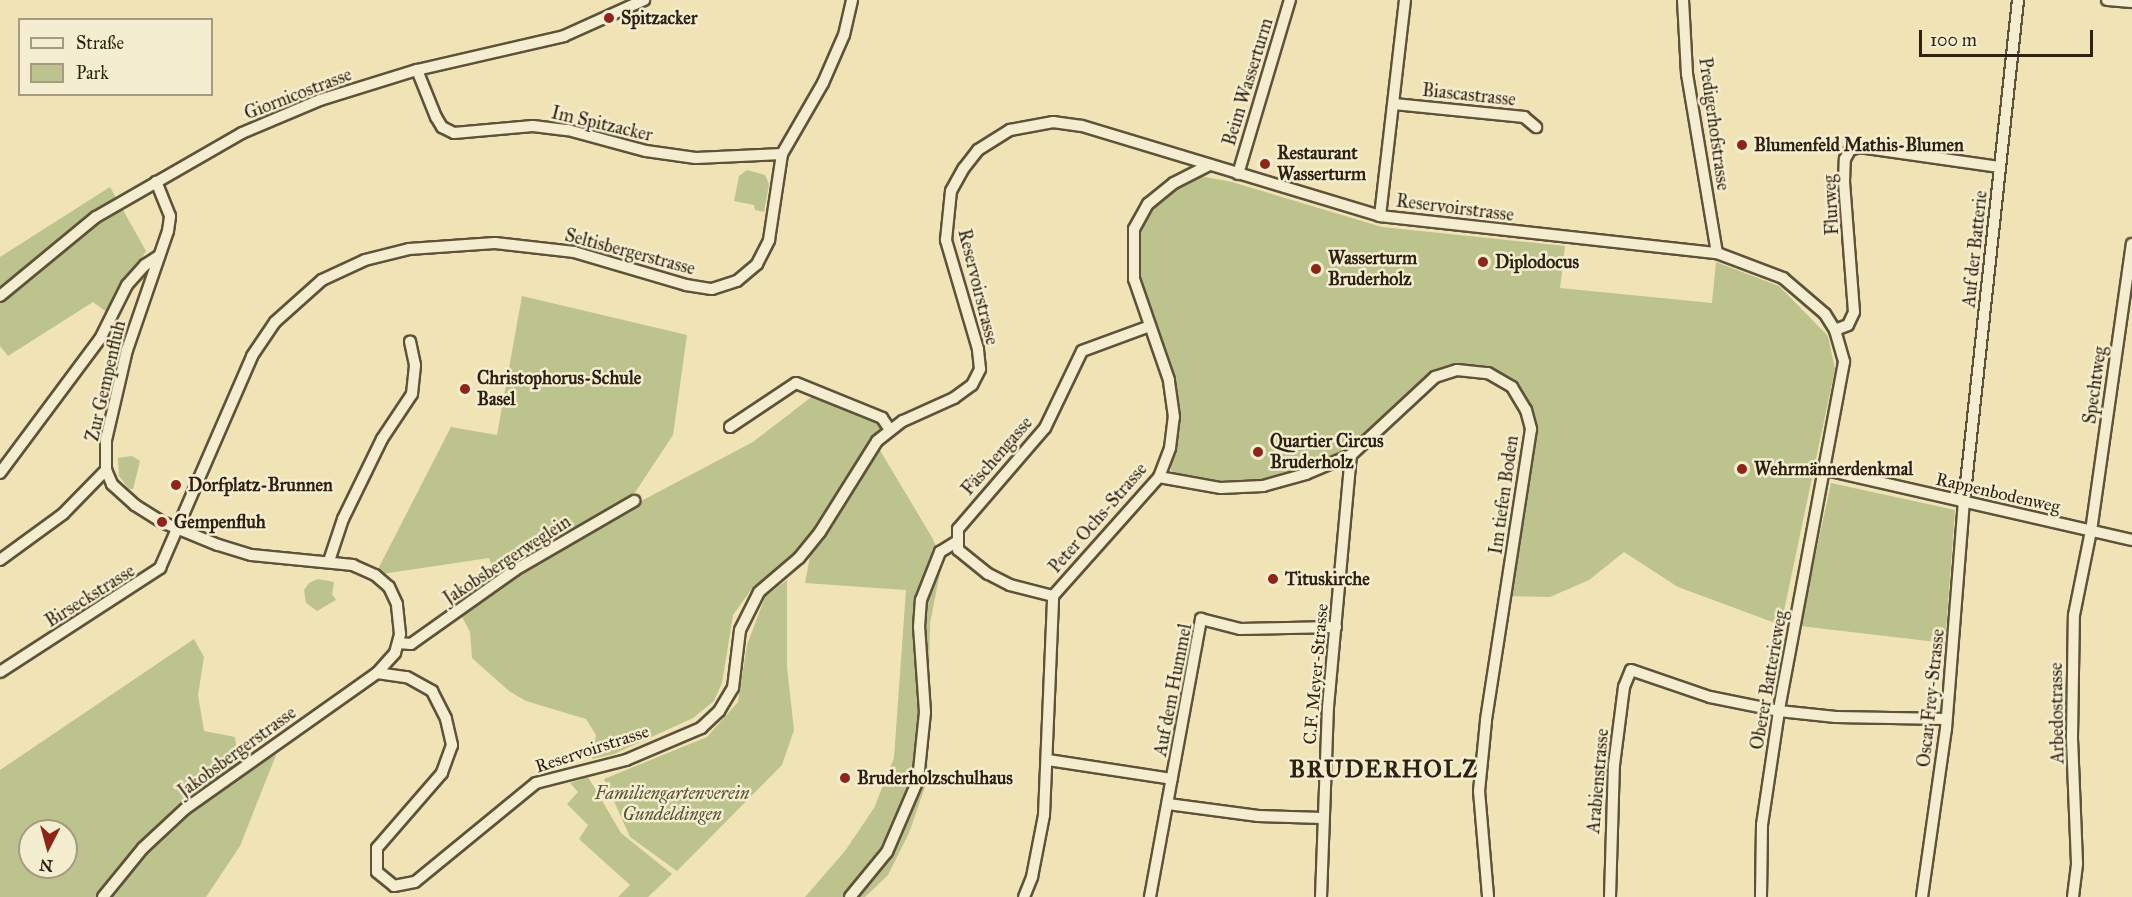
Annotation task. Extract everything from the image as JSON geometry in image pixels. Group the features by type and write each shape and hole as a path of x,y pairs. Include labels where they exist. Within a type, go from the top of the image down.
{"street":[{"name":"Giornicostrasse","path":"0,296 96,217 242,133 320,100 417,70 564,36 644,0"},
{"name":"Seltisbergerstrasse","path":"180,530 252,356 275,322 322,280 365,260 408,249 495,243 574,252 686,285 712,289 737,281 757,264 769,240 782,154 823,83 844,35 852,0"},
{"name":"Beim Wasserturm","path":"1238,174 1290,0"},
{"name":"Biascastrasse","path":"1380,216 1405,0"},
{"name":"Predigerhofstrasse","path":"1683,0 1688,74 1717,253"},
{"name":"Auf der Batterie","path":"1964,502 2018,0"},
{"path":"2108,0 2132,2"},
{"name":"Im Spitzacker","path":"417,70 436,117 442,127 454,133 532,126 568,130 646,151 696,158 782,154"},
{"name":"Biascastrasse","path":"1394,104 1524,117 1536,128"},
{"name":"Reservoirstrasse","path":"377,673 407,677 432,691 446,719 452,745 442,773 375,855 377,872 384,882 405,886 536,783 626,760 700,728 719,711 733,688 740,630 747,610 759,592 799,558 820,532 877,441 890,430 954,398 972,385 980,369 978,349 946,240 951,191 978,150 1010,130 1053,122 1082,126 1380,216 1717,253 1783,278 1826,314 1835,330 1844,362 1822,469"},
{"name":"Flurweg","path":"1835,330 1848,325 1854,312 1844,182 1845,159 1850,150 1859,147 2000,167"},
{"name":"Peter Ochs-Strasse","path":"1024,897 1032,877 1044,815 1053,596 1159,477 1170,448 1174,417 1169,380 1134,279 1134,229 1148,204 1174,183 1209,165"},
{"name":"Zur Gempenfluh","path":"156,182 170,216 127,350 106,440 106,470 119,494 180,530 251,555 329,561 352,565 375,575 389,587 399,613 398,643"},
{"name":"Spechtweg","path":"2091,531 2132,244"},
{"path":"0,473 100,339 128,285 145,265 159,256"},
{"name":"Fäschengasse","path":"956,542 958,529 970,512 1045,428 1072,366 1082,351 1150,326"},
{"path":"329,561 343,519 382,439 412,394 415,365 410,342"},
{"name":"Im tiefen Boden","path":"1159,477 1221,488 1263,486 1306,474 1351,455 1435,377 1457,370 1488,373 1512,387 1526,410 1531,429 1486,721 1479,791 1488,897"},
{"path":"730,427 796,383 882,418 890,430"},
{"name":"C.F. Meyer-Strasse","path":"1321,897 1322,818 1351,455"},
{"name":"Rappenbodenweg","path":"1822,469 2132,540"},
{"name":"Oberer Batterieweg","path":"1761,897 1762,825 1779,711 1822,469"},
{"path":"0,560 63,514 106,470"},
{"name":"Jakobsbergerweglein","path":"398,643 411,644 515,570 634,501"},
{"name":"Oscar Frey-Strasse","path":"1922,897 1946,719 1964,502"},
{"name":"Birseckstrasse","path":"0,672 154,575 180,530"},
{"name":"Arbedostrasse","path":"2073,897 2077,863 2071,674 2074,615 2091,531"},
{"path":"850,897 887,852 918,780 925,712 919,627 921,600 940,552 956,542 958,550 988,574 1010,585 1053,596"},
{"name":"Auf dem Hummel","path":"1150,897 1201,619 1240,629 1336,627"},
{"name":"Jakobsbergerstrasse","path":"103,897 143,848 185,809 377,673 390,661 398,643"},
{"name":"Arabienstrasse","path":"1610,897 1614,765 1624,687 1631,670 1710,698 1779,711"},
{"path":"1779,711 1836,717 1946,719"},
{"path":"1048,760 1172,779"},
{"path":"1168,804 1258,816 1322,818"}],"green space":[{"path":"747,170 765,175 769,184 764,212 755,210 754,205 734,201 739,176"},
{"path":"1194,175 1232,182 1382,227 1565,246 1560,288 1712,303 1716,262 1779,286 1828,336 1835,369 1781,625 1678,587 1624,552 1589,580 1550,597 1506,596 1531,429 1512,387 1488,373 1435,377 1351,455 1263,486 1184,484 1171,470 1169,380 1134,279 1134,229 1148,204"},
{"path":"110,187 146,251 109,314 93,302 8,356 0,346 0,257"},
{"path":"522,296 687,335 673,435 630,500 496,578 489,558 375,575 451,427 497,435"},
{"path":"818,392 882,418 890,430 878,447 933,539 942,563 930,623 927,781 909,833 888,875 865,897 805,897 845,851 874,808 894,758 906,590 805,583 810,556 754,586 733,615 722,683 714,701 693,718 614,754 592,759 596,735 586,719 526,701 509,691 472,658 470,632 461,615 514,575 626,509 753,442"},
{"path":"132,456 140,461 133,489 129,489 119,476 118,458"},
{"path":"1831,483 1955,510 1945,643 1800,626"},
{"path":"318,579 334,582 332,594 336,600 317,611 306,603 304,590 309,583"},
{"name":"Familiengartenverein Gundeldingen","path":"787,580 787,667 794,730 782,765 677,871 630,837 604,779 707,737 738,702 747,645 765,597"},
{"path":"194,639 204,657 198,695 204,731 235,737 238,760 276,755 240,846 206,897 0,897 0,770"},
{"path":"588,777 621,833 672,874 648,897 618,897 630,885 579,839 588,825 567,804 578,792 570,783"}],"place":[{"name":"Spitzacker","path":"609,18"},
{"name":"Blumenfeld Mathis-Blumen","path":"1742,145"},
{"name":"Restaurant Wasserturm","path":"1265,164"},
{"name":"Diplodocus","path":"1483,262"},
{"name":"Wasserturm Bruderholz","path":"1316,269"},
{"name":"Christophorus-Schule Basel","path":"465,389"},
{"name":"Quartier Circus Bruderholz","path":"1258,452"},
{"name":"Wehrmännerdenkmal","path":"1742,469"},
{"name":"Dorfplatz-Brunnen","path":"176,485"},
{"name":"Gempenfluh","path":"162,522"},
{"name":"Tituskirche","path":"1273,579"},
{"name":"Bruderholzschulhaus","path":"845,778"}],"district":[{"name":"BRUDERHOLZ","path":"1384,770"}]}
